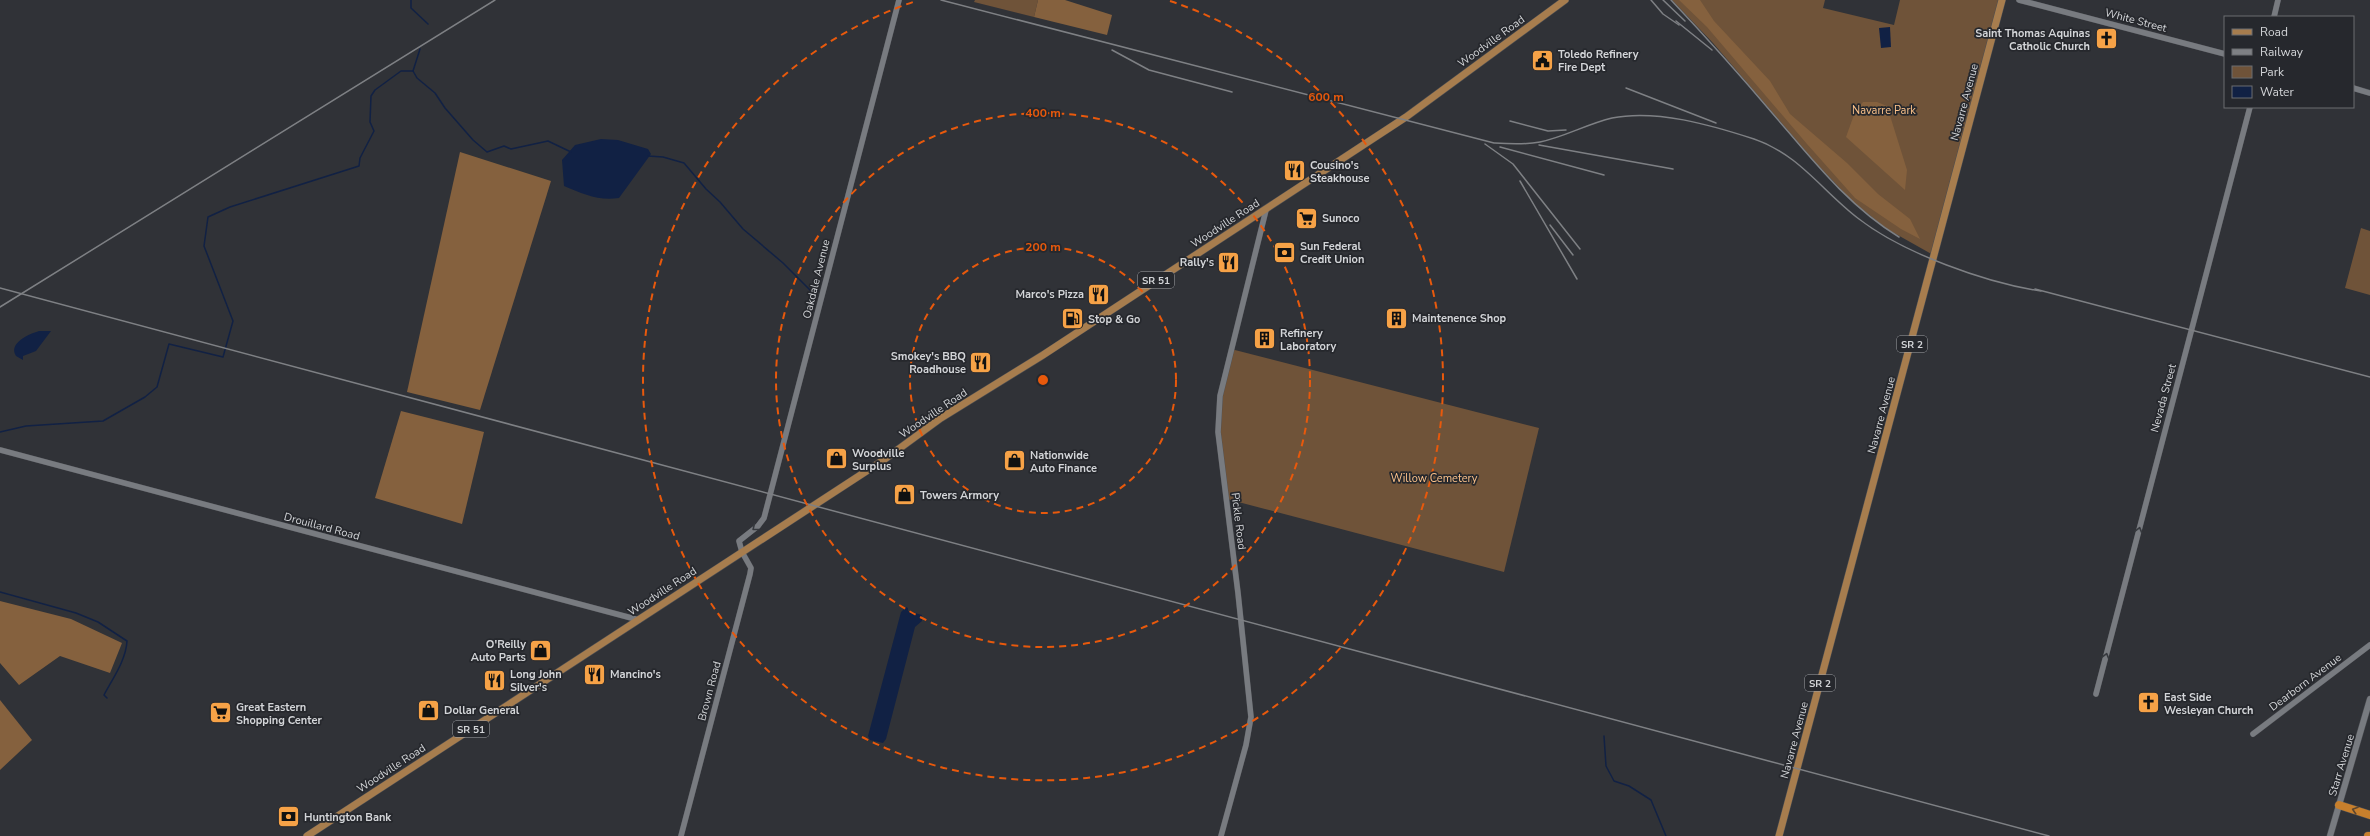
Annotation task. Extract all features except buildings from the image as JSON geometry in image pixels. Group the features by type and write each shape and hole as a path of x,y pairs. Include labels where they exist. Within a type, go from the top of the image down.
{"highway":[{"path":"2339,805 2370,815"}],"main road":[{"name":"Woodville Road","path":"307,836 891,455 941,418 990,389 1266,210 1411,113 1565,0"},
{"name":"Navarre Avenue","path":"1779,836 2002,0"},
{"name":"Starr Avenue","path":"2330,836 2370,700"}],"street":[{"name":"Oakdale Avenue","path":"742,552 740,541 762,522 899,0"},
{"name":"White Street","path":"2019,0 2224,54"},
{"path":"2274,16 2278,0"},
{"path":"2354,88 2370,93"},
{"name":"Nevada Street","path":"2096,694 2250,108"},
{"name":"Pickle Road","path":"1221,836 1246,745 1251,717 1238,593 1218,432 1218,412 1221,390 1266,210"},
{"name":"Drouillard Road","path":"0,450 639,620"},
{"name":"Brown Road","path":"681,836 750,574 751,568 742,552"},
{"name":"Dearborn Avenue","path":"2253,734 2370,645"}],"green space":[{"path":"975,0 1038,0 1034,17 974,2"},
{"path":"1038,0 1065,0 1112,15 1107,35 1034,17"},
{"name":"Navarre Park","path":"1672,0 1825,0 1823,8 1894,25 1900,0 2002,0 1935,256 1887,229 1852,201 1816,163 1713,43"},
{"path":"1679,0 1700,0 1714,21 1770,81 1790,114 1847,163 1878,194 1910,219 1920,239 1901,229 1855,198 1707,27"},
{"path":"1863,102 1877,102 1887,106 1907,170 1905,190 1846,137 1855,112"},
{"path":"460,152 551,181 480,410 407,392"},
{"path":"2361,228 2370,231 2370,295 2345,288"},
{"name":"Willow Cemetery","path":"1231,349 1539,428 1504,572 1227,499 1218,412"},
{"path":"401,411 484,432 462,524 375,498"},
{"path":"0,601 71,619 122,643 110,673 60,656 19,685 0,663"},
{"path":"0,700 32,740 0,770"}],"water":[{"path":"1890,27 1891,47 1881,48 1879,28"},
{"path":"601,139 618,140 648,149 651,154 619,198 597,198 564,186 562,160 575,145"},
{"path":"39,331 51,331 36,351 23,356 23,360 16,356 14,351 17,343 30,334"},
{"path":"906,607 908,608 908,611 922,615 922,621 915,627 886,739 883,743 870,740 868,736 901,612"}],"waterway":[{"path":"411,0 411,8 428,24"},
{"path":"420,49 413,71 417,78 435,93 445,108 473,140 487,152 504,146 511,149 548,141 571,152"},
{"path":"0,432 26,426 103,421 145,397 157,387 169,344 223,357 233,321 204,246 208,217 230,207 359,166 360,158 374,131 370,122 371,96 375,90 401,71 413,71"},
{"path":"648,156 663,157 684,163 743,229 783,263 811,291"},
{"path":"0,592 76,613 98,622 127,641 122,662 104,695 107,698"},
{"path":"1604,736 1606,766 1614,781 1629,786 1651,800 1666,836"}],"railway":[{"path":"0,307 495,0"},
{"path":"941,0 1494,143 1523,144 1540,142 1612,118 1629,116 1665,117 1702,124 1754,139 1784,154 1810,174 1859,219 1877,232 1921,255 1971,274 2019,287 2041,291"},
{"path":"1651,0 1663,14 1679,25"},
{"path":"1663,0 1685,21"},
{"path":"1671,0 1831,180 1863,211 1899,237"},
{"path":"1676,21 1712,50"},
{"path":"1112,50 1149,70 1232,92"},
{"path":"1626,88 1716,123"},
{"path":"1510,121 1548,131 1566,130"},
{"path":"1485,144 1513,164 1580,249"},
{"path":"1539,145 1673,169"},
{"path":"1500,147 1604,175"},
{"path":"1520,181 1577,279"},
{"path":"1550,225 1573,255"},
{"path":"0,288 2049,836"},
{"path":"2035,289 2370,377"}],"place":[{"name":"Saint Thomas Aquinas Catholic Church","path":"2106,39"},
{"name":"Toledo Refinery Fire Dept","path":"1543,60"},
{"name":"Cousino's Steakhouse","path":"1295,171"},
{"name":"Sunoco","path":"1306,218"},
{"name":"Sun Federal Credit Union","path":"1285,252"},
{"name":"Rally's","path":"1229,262"},
{"name":"Marco's Pizza","path":"1099,294"},
{"name":"Maintenence Shop","path":"1396,318"},
{"name":"Stop & Go","path":"1073,319"},
{"name":"Refinery Laboratory","path":"1265,339"},
{"name":"Smokey's BBQ Roadhouse","path":"981,362"},
{"name":"Woodville Surplus","path":"836,459"},
{"name":"Nationwide Auto Finance","path":"1014,461"},
{"name":"Towers Armory","path":"905,495"},
{"name":"O'Reilly Auto Parts","path":"541,650"},
{"name":"Mancino's","path":"594,674"},
{"name":"Long John Silver's","path":"495,680"},
{"name":"East Side Wesleyan Church","path":"2149,703"},
{"name":"Dollar General","path":"429,710"},
{"name":"Great Eastern Shopping Center","path":"221,713"},
{"name":"Huntington Bank","path":"288,817"}]}
